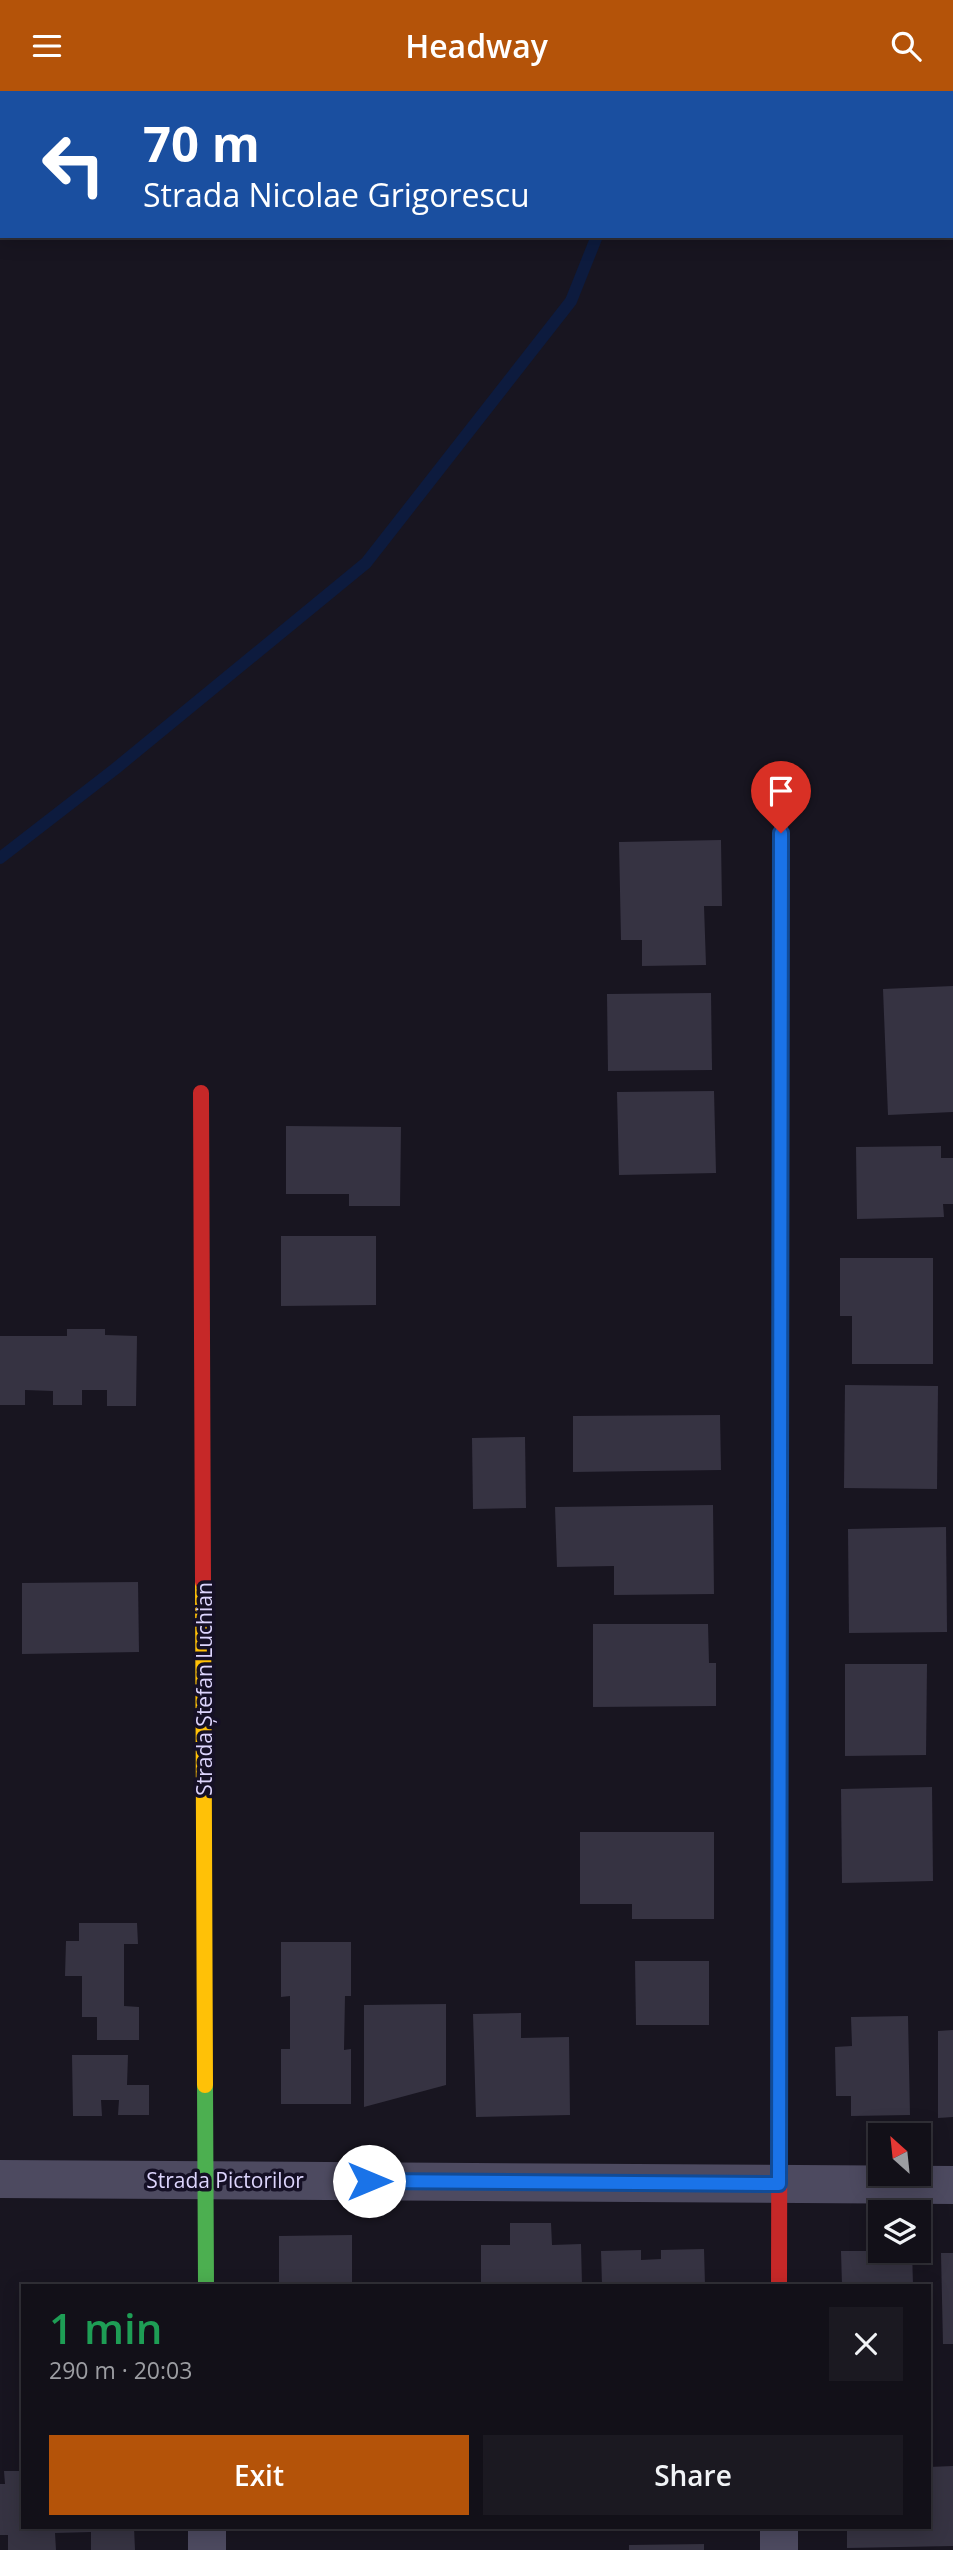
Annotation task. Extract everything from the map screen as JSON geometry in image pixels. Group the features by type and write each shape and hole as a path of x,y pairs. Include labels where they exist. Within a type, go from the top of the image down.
{"street":[{"path":"779,2284 781,833"},
{"name":"Strada Ștefan Luchian","path":"201,1093 206,2284"},
{"name":"Strada Pictorilor","path":"0,2179 953,2186"},
{"path":"207,2529 207,2550"},
{"path":"779,2529 779,2550"}],"building":[{"path":"721,840 722,906 704,906 706,965 642,966 642,940 621,940 619,842"},
{"path":"953,986 953,1112 888,1115 883,989"},
{"path":"711,993 712,1070 608,1071 607,994"},
{"path":"714,1091 716,1173 619,1175 617,1092"},
{"path":"286,1126 401,1127 400,1206 349,1206 349,1194 286,1194"},
{"path":"941,1146 941,1158 953,1158 953,1204 943,1204 944,1217 857,1219 856,1147"},
{"path":"281,1236 376,1236 376,1305 281,1306"},
{"path":"840,1258 933,1258 933,1364 852,1364 852,1316 840,1316"},
{"path":"67,1329 105,1329 105,1335 137,1336 136,1406 107,1406 107,1390 82,1390 82,1405 53,1405 53,1391 25,1390 25,1405 0,1405 0,1336 67,1336"},
{"path":"845,1385 938,1386 937,1489 844,1488"},
{"path":"720,1415 721,1470 573,1472 573,1416"},
{"path":"525,1437 526,1508 473,1509 472,1438"},
{"path":"713,1505 714,1594 614,1595 614,1566 557,1567 555,1507"},
{"path":"946,1527 947,1632 849,1633 848,1529"},
{"path":"138,1582 139,1652 22,1654 22,1583"},
{"path":"593,1624 708,1624 709,1663 716,1663 716,1706 593,1707"},
{"path":"845,1664 927,1664 926,1755 845,1756"},
{"path":"932,1787 933,1881 842,1883 841,1789"},
{"path":"580,1832 714,1832 714,1919 632,1919 632,1904 580,1904"},
{"path":"79,1923 137,1923 138,1944 124,1944 124,2006 139,2007 139,2040 97,2040 97,2017 82,2017 82,1976 65,1976 66,1941 79,1941"},
{"path":"281,1942 351,1942 351,1996 345,1996 344,2050 351,2049 351,2104 281,2104 281,2049 290,2049 290,1996 281,1997"},
{"path":"635,1961 709,1961 709,2025 636,2025"},
{"path":"446,2004 446,2085 364,2107 364,2005"},
{"path":"521,2013 521,2038 569,2037 570,2115 476,2117 473,2014"},
{"path":"908,2016 910,2115 851,2116 851,2096 836,2096 835,2047 852,2046 851,2017"},
{"path":"953,2030 953,2117 938,2118 938,2031"},
{"path":"72,2055 128,2055 127,2085 149,2085 149,2115 118,2115 119,2100 101,2100 102,2116 73,2116"},
{"path":"510,2223 551,2223 552,2245 581,2244 582,2284 481,2284 481,2245 510,2245"},
{"path":"352,2235 352,2284 279,2284 279,2236"},
{"path":"704,2249 705,2284 602,2284 601,2251 641,2250 641,2260 661,2259 661,2250"},
{"path":"841,2251 868,2251 868,2263 912,2263 913,2284 842,2284"},
{"path":"941,2253 953,2253 953,2344 943,2344"},
{"path":"953,2466 953,2546 847,2548 847,2529 931,2529 931,2467"},
{"path":"4,2471 21,2471 21,2529 134,2529 135,2550 91,2550 91,2532 55,2533 56,2550 8,2550 8,2535 0,2535 0,2484 5,2484"},
{"path":"704,2544 704,2550 629,2550 629,2545"}],"waterway":[{"path":"0,858 115,769 366,563 571,301 596,238"}],"traffic: fast":[{"path":"780,1350 781,999"},
{"path":"205,2085 206,2284"}],"traffic: slow":[{"path":"781,833 781,999"},
{"path":"780,1350 780,1806"},
{"path":"203,1582 205,2085"}],"traffic: jam":[{"path":"201,1093 203,1582"},
{"path":"779,2284 780,1806"}],"route":[{"path":"369,2181 779,2184 781,833"}]}
